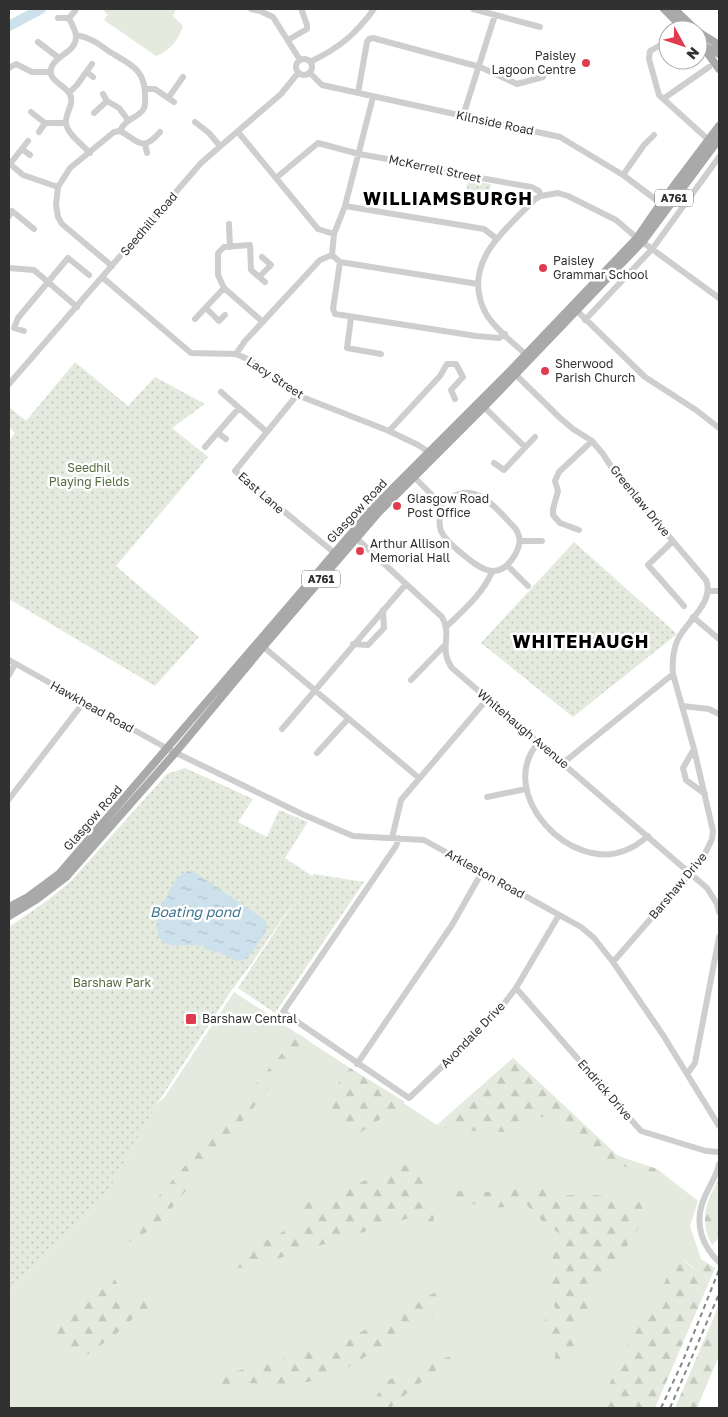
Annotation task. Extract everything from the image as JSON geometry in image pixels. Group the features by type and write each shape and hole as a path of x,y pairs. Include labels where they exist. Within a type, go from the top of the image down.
{"main road":[{"path":"664,9 676,20"},
{"path":"674,9 680,20"},
{"path":"708,38 719,44"},
{"path":"708,47 719,54"},
{"path":"708,54 719,69"},
{"name":"Glasgow Road","path":"9,916 37,899 66,877 353,536 374,507 412,475 640,240 664,205 714,141 719,126"},
{"name":"Glasgow Road","path":"432,454 484,407 513,372"},
{"name":"Glasgow Road","path":"9,907 28,897 59,874 171,751"}],"street":[{"path":"251,9 260,11 273,18 300,60"},
{"path":"273,18 276,9"},
{"path":"288,40 307,29 303,9"},
{"path":"300,60 310,62 332,51 357,30 374,9"},
{"path":"472,9 540,27"},
{"path":"58,18 69,18 75,11"},
{"path":"463,116 495,15"},
{"path":"69,18 76,35 76,40 70,50 59,58 51,68 51,72 54,79 69,93 71,104 66,122 73,135 90,153"},
{"path":"76,35 87,37 132,65 142,77 145,89 144,110 123,124 120,131"},
{"path":"358,92 369,39 373,38 480,67 517,84 543,77"},
{"path":"38,42 59,58"},
{"path":"658,47 650,51 648,59 656,89 663,99 714,141"},
{"path":"300,60 296,66 298,73 303,76 310,73 312,68 310,62"},
{"path":"9,68 16,64 32,72 51,72"},
{"path":"69,93 92,64"},
{"path":"663,99 709,67"},
{"path":"87,72 93,78"},
{"name":"Seedhill Road","path":"9,383 201,163 281,94 298,73"},
{"name":"Kilnside Road","path":"310,73 322,85 560,137 623,175 664,205"},
{"path":"145,89 155,89 171,100 183,76"},
{"path":"103,94 107,101 119,108 128,120"},
{"path":"332,255 334,234 345,206 373,96"},
{"path":"94,113 107,101"},
{"path":"32,112 45,124"},
{"path":"39,132 45,124 66,122"},
{"path":"195,122 209,133 220,146"},
{"path":"112,266 62,224 58,217 56,206 58,187 70,168 114,132 120,131 140,144 145,144 154,140 160,132"},
{"path":"238,132 318,229 334,234"},
{"path":"623,175 644,145 654,135"},
{"path":"28,141 10,164 23,174 58,187"},
{"name":"McKerrell Street","path":"276,178 318,143 359,154 416,164 435,170 531,187 539,191 542,196 558,193 568,196 616,220 719,298"},
{"path":"145,144 147,153"},
{"path":"22,149 30,156"},
{"path":"585,320 653,248 719,157"},
{"path":"528,356 492,323 483,309 478,284 482,263 488,250 535,199 542,196"},
{"path":"345,206 484,229 497,239"},
{"path":"9,216 12,211 34,230"},
{"path":"229,224 230,247"},
{"path":"263,322 224,288 218,275 218,253 224,247 250,246 251,270 265,282"},
{"path":"332,255 340,262 478,284"},
{"path":"236,354 320,260 332,255"},
{"path":"260,277 271,265 262,257"},
{"path":"24,331 14,328 18,318 68,258 89,275"},
{"path":"340,262 333,309 335,314 476,336 500,338 505,334"},
{"path":"9,268 34,270 77,307"},
{"name":"Lacy Street","path":"102,277 190,353 236,354 250,360 297,395 389,431 432,454"},
{"path":"195,319 224,288"},
{"path":"206,308 219,321 224,315"},
{"path":"574,309 645,377 696,410 719,428"},
{"path":"351,318 347,348 381,354"},
{"path":"389,431 440,376 447,364 456,364 464,377 451,390 455,399"},
{"name":"Greenlaw Drive","path":"513,372 573,429 592,441 616,474 706,580 709,591"},
{"path":"221,392 267,432"},
{"name":"East Lane","path":"297,395 235,471 337,555"},
{"path":"484,407 525,447"},
{"path":"206,448 239,408"},
{"path":"218,432 226,439"},
{"path":"494,462 504,470 535,437"},
{"path":"579,530 560,523 554,515 552,509 558,491 555,481 559,472 592,441"},
{"path":"412,475 442,504"},
{"path":"457,494 475,494 484,497 515,528 521,541 507,565 500,570 492,572 483,570 448,541 441,531 440,525 439,518 442,504 457,494"},
{"path":"353,536 442,618 447,626 480,592 488,582 492,572"},
{"path":"521,541 542,541"},
{"path":"673,541 648,565 684,606"},
{"path":"507,565 528,586"},
{"path":"282,729 406,584"},
{"path":"719,591 709,591 694,617 719,639"},
{"path":"354,644 368,645 384,628 384,610"},
{"name":"Barshaw Drive","path":"613,962 691,874 708,850 716,830 673,674 674,652 678,639 694,617"},
{"name":"Whitehaugh Avenue","path":"447,626 446,657 452,668 707,888 718,903 719,912"},
{"path":"261,645 419,778"},
{"path":"411,680 445,645"},
{"path":"9,675 12,662"},
{"name":"Hawkhead Road","path":"12,662 171,751"},
{"path":"563,763 673,674"},
{"path":"482,872 452,925 358,1064 282,1012 396,846 395,838 401,800 488,698"},
{"path":"9,799 84,702"},
{"path":"682,706 703,708 719,714"},
{"path":"318,753 348,719"},
{"path":"538,743 532,752 527,766 526,789 536,813 548,828 572,846 594,853 624,851 638,845 648,836"},
{"path":"694,749 683,768 686,780 705,794"},
{"name":"Arkleston Road","path":"171,751 346,834 424,840 581,928 594,938 613,962 719,1126"},
{"path":"487,797 526,789"},
{"name":"Avondale Drive","path":"358,1064 409,1098 493,1018 516,988 559,914"},
{"path":"687,1074 695,1063 719,937"},
{"name":"Endrick Drive","path":"516,988 640,1131 706,1151 719,1152"},
{"name":"Arkleston Road","path":"712,1113 719,1119"},
{"path":"719,1164 716,1176 702,1204 698,1218 701,1235 711,1255 719,1262"}],"green space":[{"path":"102,9 176,9 173,16 183,26 173,44 156,56 104,20 108,15"},
{"path":"470,181 491,184 489,193 484,196 475,191 470,194 467,191 467,185"},
{"name":"Seedhil Playing Fields","path":"75,362 128,406 155,377 205,404 172,428 208,457 116,566 199,637 155,686 9,599 9,441 15,433 9,427 9,407 26,421"},
{"path":"574,542 677,634 573,717 481,643"},
{"name":"Barshaw Park","path":"185,768 253,799 238,822 267,837 279,810 308,822 285,858 312,876 314,874 364,882 275,1013 238,988 302,890 231,991 157,1104 102,1202 9,1291 9,927 48,900 71,881 167,774"},
{"path":"234,992 437,1125 513,1058 618,1156 657,1169 698,1201 690,1226 701,1259 696,1270 683,1259 616,1408 9,1408 9,1291 102,1202 157,1104 164,1098"},
{"path":"299,1034 308,1040 157,1226 129,1242 146,1211"},
{"path":"513,1058 618,1156 657,1169 653,1177 594,1155 547,1115 504,1132 456,1130 437,1125"},
{"path":"350,1068 405,1102 348,1141 322,1105"},
{"path":"415,1161 427,1180 423,1205 434,1217 433,1224 412,1217 250,1267 217,1270 254,1247 316,1214 287,1211"},
{"path":"719,1178 719,1238 712,1245 705,1218 708,1203"},
{"path":"537,1185 559,1196 587,1194 641,1203 645,1217 614,1267 595,1289 572,1350 559,1369 555,1359 556,1342 546,1334 545,1319 557,1313 548,1289 553,1257 560,1233 548,1227 527,1205 493,1208 443,1198 441,1191 485,1192"},
{"path":"678,1255 695,1270 701,1259 715,1268 655,1408 601,1408 603,1399 625,1350 661,1290"},
{"path":"114,1279 130,1300 171,1301 141,1311 115,1335 77,1362 57,1349 55,1329"},
{"path":"453,1282 452,1291 436,1313 334,1376 298,1384 241,1383 211,1387 211,1378 334,1345 399,1313"},
{"path":"719,1305 719,1356 697,1408 675,1408"},
{"path":"458,1353 390,1408 376,1408 375,1398 388,1380"}],"water":[{"name":"Boating pond","path":"188,871 196,873 265,920 267,926 265,933 247,959 237,961 220,953 205,949 202,944 201,946 176,946 167,944 160,939 157,928 157,916 160,906 167,898 174,882 180,875"}],"waterway":[{"path":"9,26 41,9"}],"railway":[{"path":"661,1408 682,1363 719,1270"},
{"path":"670,1408 719,1294"}],"place":[{"name":"Paisley Lagoon Centre","path":"586,63"},
{"name":"Paisley Grammar School","path":"543,268"},
{"name":"Sherwood Parish Church","path":"545,371"},
{"name":"Glasgow Road Post Office","path":"397,506"},
{"name":"Arthur Allison Memorial Hall","path":"360,551"},
{"name":"Barshaw Central","path":"191,1019"}],"district":[{"name":"WILLIAMSBURGH","path":"448,199"},
{"name":"WHITEHAUGH","path":"581,642"}]}
